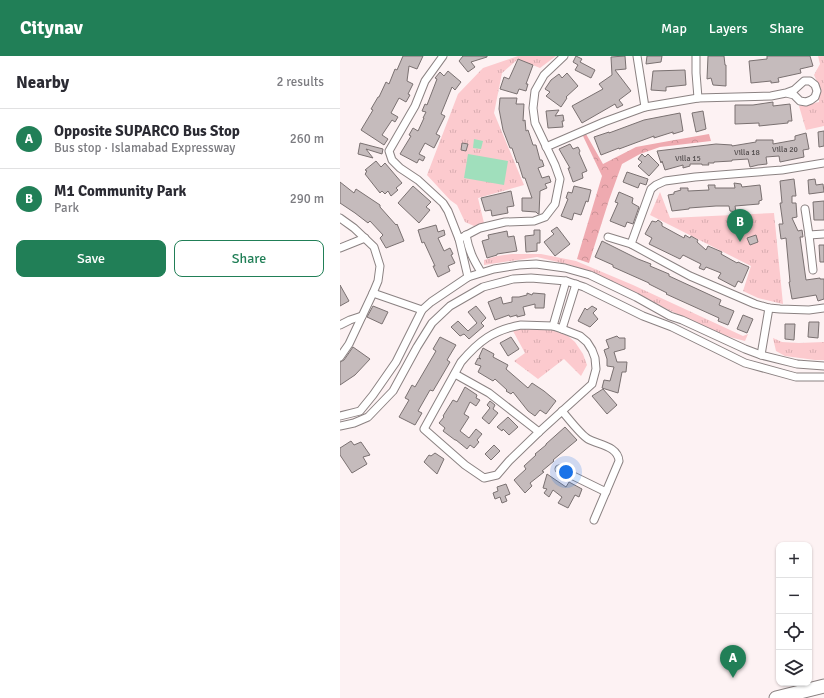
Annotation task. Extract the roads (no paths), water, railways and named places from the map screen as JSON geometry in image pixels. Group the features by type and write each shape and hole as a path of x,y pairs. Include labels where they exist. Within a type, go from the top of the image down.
{"highway":[{"path":"776,698 824,686"}],"street":[{"path":"443,56 425,81 415,106 389,152 392,160 400,168 418,180 443,203 448,210 459,239 468,276"},
{"path":"459,239 480,228 505,222 534,221 545,217 554,204 560,179 535,123 533,108 535,91 544,75 564,56"},
{"path":"637,56 645,107"},
{"path":"696,56 698,98"},
{"path":"546,147 604,122 645,107 698,98 771,96 786,93"},
{"path":"631,244 651,189 656,185 695,177 782,170 824,163"},
{"path":"805,209 813,270"},
{"path":"340,218 354,228 374,247 380,266 378,281 373,293 349,344 340,357"},
{"path":"809,235 824,234"},
{"path":"466,235 472,258 481,272"},
{"path":"608,236 631,244 690,276 755,304 770,308 809,310 824,308"},
{"path":"340,248 365,238"},
{"path":"340,416 360,411 396,362 422,310 431,302 468,276 494,269 519,265 536,264 565,268 590,275 636,297 666,314 761,355 797,364 824,366"},
{"path":"340,426 354,423 368,417 393,391 432,323 450,306 483,287 513,279 531,278 566,281 576,284 643,316 672,327 746,363 796,377 824,377"},
{"path":"553,326 566,281"},
{"path":"562,329 576,284"},
{"path":"373,293 422,310"},
{"path":"761,355 770,308"},
{"path":"340,325 362,316"},
{"path":"672,327 676,318"},
{"path":"521,325 553,326 580,336 587,342 595,358 596,369 592,384 539,432 497,475 484,478 465,465 424,429 461,362 468,353 487,337 508,328 521,325"},
{"path":"455,374 489,393 539,432"},
{"path":"360,411 368,417"},
{"path":"562,411 587,438 615,451 619,456 619,461 594,520"},
{"path":"559,469 606,492"}],"place":[{"name":"M1 Community Park","path":"740,242"},
{"name":"Opposite SUPARCO Bus Stop","path":"733,678"}]}
